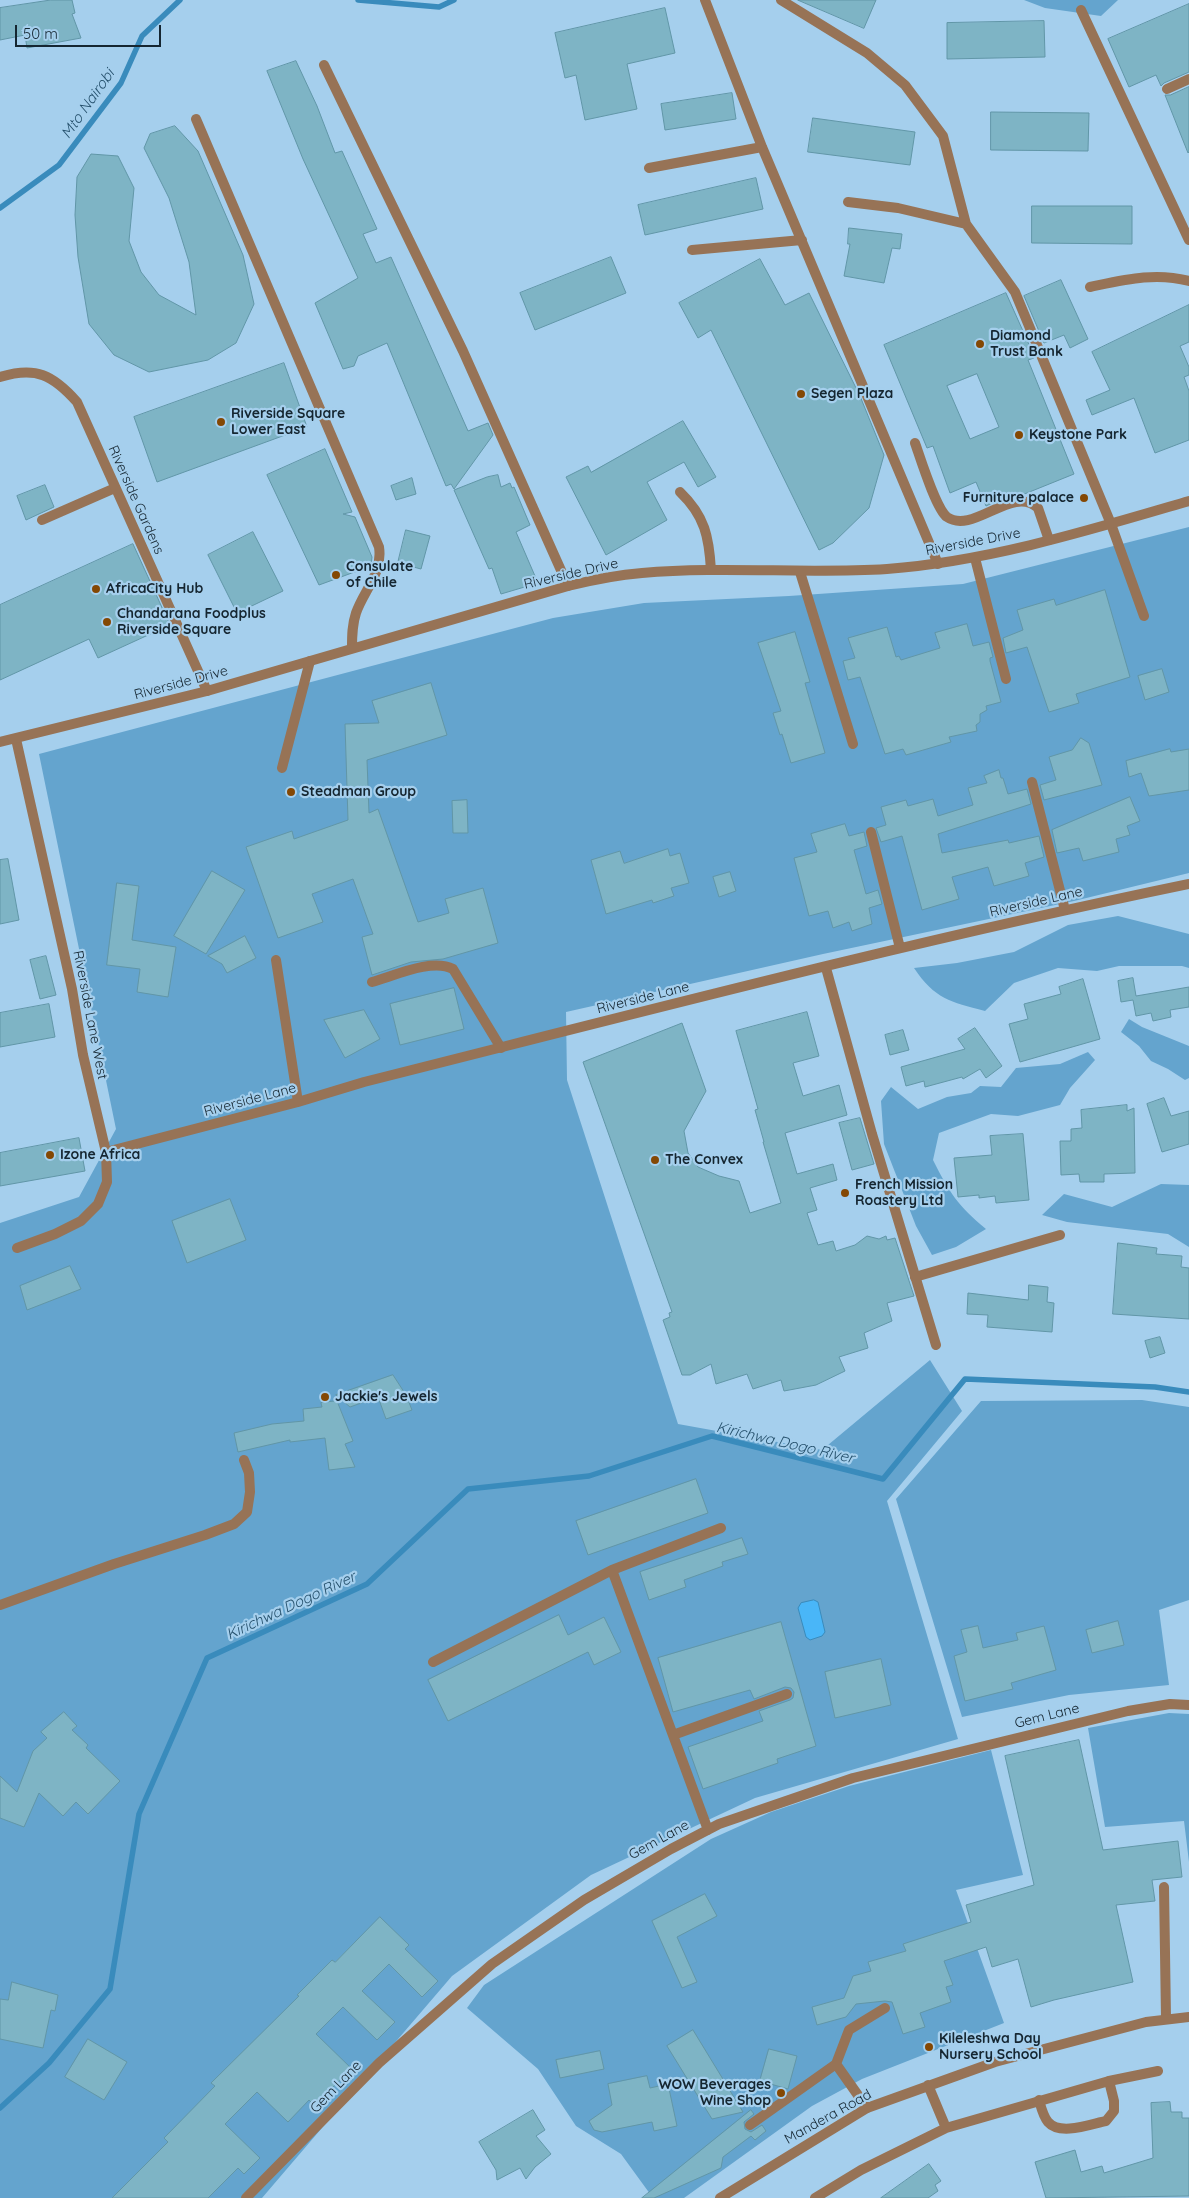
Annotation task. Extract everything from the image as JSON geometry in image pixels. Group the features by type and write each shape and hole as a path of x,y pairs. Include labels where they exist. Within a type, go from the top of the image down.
{"street":[{"path":"704,0 762,147 938,564"},
{"path":"781,0 867,53 905,85 943,136 966,224 1015,292 1111,524 1144,616"},
{"path":"1081,10 1189,240"},
{"path":"324,65 463,352 568,586"},
{"path":"1167,89 1189,79"},
{"path":"196,119 379,547 381,558 379,566 353,624 352,648"},
{"path":"649,168 762,147"},
{"path":"848,202 898,208 966,224"},
{"path":"692,250 802,240"},
{"path":"1090,287 1131,278 1156,276 1172,276 1189,281"},
{"name":"Riverside Gardens","path":"0,376 18,371 35,372 50,377 65,388 78,402 207,691"},
{"path":"915,442 938,503 947,516 957,520 968,519 1012,503 1027,501 1038,508 1049,540"},
{"path":"42,520 115,488"},
{"path":"680,492 692,504 703,523 709,540 711,570"},
{"name":"Riverside Drive","path":"0,742 16,740 207,691 568,586 609,576 711,570 800,572 938,564 974,558 1049,540 1189,501"},
{"path":"974,558 1006,679"},
{"path":"800,572 853,744"},
{"path":"282,768 310,661"},
{"name":"Riverside Lane West","path":"16,740 72,989 83,1055 106,1152 107,1182 98,1204 80,1221 55,1234 17,1248"},
{"path":"1032,782 1065,910"},
{"path":"871,832 900,948"},
{"name":"Riverside Lane","path":"106,1152 298,1102 364,1082 900,948 1189,884"},
{"path":"276,960 298,1102"},
{"path":"372,982 444,964 453,968 500,1048"},
{"path":"826,968 936,1344"},
{"path":"915,1277 1060,1234"},
{"path":"0,1606 114,1564 234,1524 247,1512 250,1492 248,1473 244,1460"},
{"path":"432,1662 612,1570 721,1528"},
{"path":"612,1570 708,1830"},
{"path":"673,1735 786,1694"},
{"name":"Gem Lane","path":"246,2198 379,2063 492,1964 584,1900 641,1866 708,1830 736,1818 853,1778 1110,1715 1170,1704 1189,1705"},
{"path":"1164,1887 1166,2018"},
{"path":"750,2125 836,2064 849,2030 885,2008"},
{"name":"Mandera Road","path":"720,2198 867,2108 994,2062 1166,2018 1189,2017"},
{"path":"836,2064 867,2108"},
{"path":"815,2198 861,2170 946,2128 1109,2081 1158,2071"},
{"path":"1039,2100 1044,2116 1049,2124 1060,2128 1106,2121 1114,2111 1114,2101 1109,2081"},
{"path":"928,2085 946,2128"}],"shaded area":[{"path":"1024,0 1118,0 1101,16 1045,8"},
{"path":"1189,527 1189,873 1074,901 823,954 566,1012 567,1080 678,1424 822,1450 930,1360 962,1411 887,1501 958,1739 755,1798 591,1875 452,1976 262,2198 0,2198 0,1223 79,1197 116,1129 39,754 553,618 644,603 789,596 963,584"},
{"path":"1118,916 1189,934 1189,968 1182,966 1119,966 1097,971 1058,968 1014,983 985,1011 944,998 929,987 914,968 957,963 1014,952 1068,925"},
{"path":"1129,1019 1142,1027 1189,1046 1189,1078 1185,1080 1151,1061 1139,1046 1121,1032"},
{"path":"1088,1052 1095,1060 1070,1088 1060,1105 1018,1116 991,1114 939,1133 933,1160 955,1198 986,1229 956,1247 932,1255 916,1226 884,1144 881,1101 891,1087 918,1109 947,1097 971,1093 980,1086 1001,1087 1016,1068 1060,1064"},
{"path":"1161,1184 1189,1185 1189,1247 1168,1234 1067,1222 1042,1215 1064,1194 1112,1207"},
{"path":"1142,1400 1189,1407 1189,1600 1159,1610 1169,1685 1069,1695 962,1717 896,1499 981,1401"},
{"path":"814,1600 818,1602 825,1632 822,1636 810,1640 806,1637 798,1608 801,1603"},
{"path":"1169,1713 1189,1714 1189,1862 1184,1821 1105,1827 1088,1728"},
{"path":"991,1750 1023,1875 956,1890 1004,2023 862,2079 812,2106 684,2198 653,2198 621,2154 576,2126 538,2069 467,2008 484,1985 711,1839 771,1812 849,1786"}],"building":[{"path":"51,0 72,0 75,13 72,14 81,38 27,48 25,35 0,40 0,8"},
{"path":"798,0 876,0 864,28"},
{"path":"1189,4 1189,72 1161,86 1156,75 1129,87 1108,39"},
{"path":"665,8 675,53 627,64 637,109 585,120 576,75 565,78 555,33"},
{"path":"1044,21 1045,57 947,59 947,23"},
{"path":"296,61 317,106 335,153 342,151 377,229 363,234 376,263 391,257 468,431 488,423 493,435 454,489 451,484 446,486 387,343 358,356 354,366 343,369 315,303 358,278 303,159 267,71"},
{"path":"1189,87 1188,153 1165,95 1170,95"},
{"path":"732,93 736,119 665,130 661,104"},
{"path":"991,112 1089,113 1088,151 991,150"},
{"path":"813,118 915,132 910,165 808,152"},
{"path":"175,126 198,151 243,255 254,304 236,343 208,360 149,372 114,355 89,324 78,257 75,215 77,177 91,154 118,156 134,188 129,241 141,272 159,295 196,315 189,262 169,198 144,148 150,134"},
{"path":"756,178 763,209 645,235 638,205"},
{"path":"1032,206 1132,206 1132,244 1032,243"},
{"path":"849,228 902,234 900,249 892,248 884,283 844,276 850,244 848,244"},
{"path":"611,257 626,293 535,330 520,293"},
{"name":"Segen Plaza","path":"760,259 785,305 809,293 860,396 884,455 869,508 833,543 819,550 711,330 698,338 679,303"},
{"path":"1061,280 1088,339 1070,348 1064,335 1044,343 1024,296"},
{"path":"1006,293 1031,349 1034,358 1028,360 1074,474 1022,495 1003,498 986,506 976,482 950,493 933,446 927,448 884,345","holes":["977,374 999,427 970,439 947,386"]},
{"path":"1189,305 1189,342 1180,346 1189,367 1189,375 1184,377 1189,391 1189,440 1155,453 1134,398 1092,415 1086,400 1110,390 1092,352"},
{"name":"Riverside Square Lower East","path":"284,363 307,427 157,482 134,417"},
{"path":"683,421 716,477 698,487 684,462 647,482 667,520 606,555 566,477 588,466 591,472"},
{"path":"325,449 352,512 343,514 355,517 372,557 371,566 319,585 267,475"},
{"path":"498,475 501,487 510,483 512,488 514,487 530,525 516,532 538,583 501,594 492,568 489,569 454,490 487,477"},
{"path":"412,478 416,494 396,500 391,486"},
{"path":"45,485 54,507 26,520 17,496"},
{"path":"406,530 430,536 421,569 398,563"},
{"path":"253,532 283,591 237,613 208,555"},
{"path":"133,544 170,625 98,658 89,639 0,680 0,605"},
{"path":"1105,590 1130,677 1076,694 1079,703 1049,712 1027,647 1006,653 1003,638 1023,630 1017,610 1054,599 1056,605"},
{"path":"967,624 973,646 989,642 993,657 990,658 990,661 1001,702 986,706 987,710 980,714 980,722 976,725 977,731 949,737 951,742 906,755 903,749 885,754 860,677 848,680 843,661 855,658 848,638 887,627 896,657 899,656 901,660 940,648 935,633"},
{"path":"795,632 810,682 805,683 825,753 791,763 773,713 781,711 758,643"},
{"path":"1162,669 1169,692 1145,700 1138,676"},
{"path":"431,683 447,735 367,760 369,813 378,809 418,922 449,913 445,899 483,888 498,943 443,959 411,962 372,975 362,937 373,934 353,879 312,894 323,922 278,938 246,847 292,831 294,839 348,820 345,724 379,723 372,701"},
{"path":"1081,738 1089,743 1102,785 1044,800 1040,785 1056,780 1049,757 1072,750"},
{"path":"1170,749 1171,752 1189,749 1189,790 1149,796 1141,773 1129,777 1126,761"},
{"path":"999,770 1008,794 1027,789 1031,804 938,834 942,853 1008,840 1009,843 1039,836 1044,857 1025,863 1029,876 994,886 988,867 952,877 959,899 922,910 902,836 881,842 876,828 886,825 881,807 906,800 908,806 933,799 938,816 973,805 968,788 987,783 984,776"},
{"path":"1130,797 1140,821 1127,826 1130,835 1116,839 1119,852 1083,861 1079,848 1057,853 1052,830"},
{"path":"467,800 468,833 453,833 452,801"},
{"path":"845,824 849,836 864,832 867,846 854,850 866,894 878,890 882,904 869,908 872,924 852,931 849,922 833,928 828,911 809,916 794,858 817,852 811,834"},
{"path":"668,849 670,856 680,853 689,883 671,888 674,896 653,903 652,900 606,914 591,860 620,851 624,863"},
{"path":"8,859 19,920 0,924 0,860"},
{"path":"212,871 245,890 206,954 174,936"},
{"path":"730,872 736,891 719,897 713,877"},
{"path":"117,883 139,886 132,940 176,947 168,997 137,992 140,969 107,965"},
{"path":"245,936 256,958 227,973 222,964 208,956"},
{"path":"46,956 56,995 40,999 30,960"},
{"path":"1133,978 1136,996 1189,987 1189,1007 1170,1010 1171,1017 1153,1021 1151,1013 1136,1016 1133,1000 1121,1002 1118,981"},
{"path":"1083,979 1100,1039 1020,1062 1009,1024 1028,1019 1024,1004 1061,994 1059,987"},
{"path":"454,988 464,1029 400,1045 390,1004"},
{"path":"49,1004 55,1037 0,1047 0,1013"},
{"path":"364,1010 380,1039 345,1058 324,1020"},
{"path":"807,1012 819,1056 793,1063 803,1096 839,1085 847,1115 785,1133 797,1174 833,1164 837,1180 810,1188 817,1210 807,1213 818,1245 833,1241 836,1251 855,1245 867,1236 879,1239 886,1236 887,1240 895,1238 914,1296 887,1303 892,1321 864,1333 868,1348 839,1357 845,1371 816,1385 784,1391 781,1380 753,1389 747,1374 716,1384 711,1364 690,1375 682,1375 663,1320 670,1317 669,1313 672,1312 583,1062 682,1023 706,1091 684,1131 688,1153 698,1167 719,1176 739,1181 750,1213 781,1203 763,1142 755,1110 758,1109 736,1031"},
{"path":"975,1028 1002,1066 986,1078 980,1069 963,1079 962,1077 925,1087 924,1081 906,1086 901,1067 965,1049 958,1039"},
{"path":"903,1030 909,1050 890,1055 885,1035"},
{"path":"1164,1098 1171,1116 1189,1111 1189,1144 1162,1152 1147,1104"},
{"path":"1127,1105 1127,1111 1134,1108 1135,1173 1104,1174 1104,1182 1080,1182 1079,1174 1061,1175 1060,1141 1071,1141 1071,1129 1082,1128 1081,1110"},
{"path":"860,1118 874,1164 852,1170 839,1123"},
{"path":"1023,1134 1029,1200 996,1203 995,1196 979,1198 979,1195 958,1197 954,1158 992,1155 990,1136"},
{"path":"79,1138 85,1171 0,1186 0,1153"},
{"path":"230,1199 246,1240 187,1263 172,1221"},
{"path":"1118,1243 1157,1248 1156,1254 1182,1256 1181,1267 1189,1268 1189,1319 1113,1314"},
{"path":"70,1266 81,1289 27,1310 20,1286"},
{"path":"1029,1285 1048,1287 1047,1302 1054,1303 1052,1332 987,1327 988,1315 967,1314 968,1293 1028,1300"},
{"path":"1160,1337 1165,1353 1150,1358 1145,1341"},
{"path":"393,1375 406,1395 412,1410 386,1419 378,1397 350,1407 336,1395"},
{"path":"337,1401 353,1441 345,1444 355,1467 329,1470 325,1438 290,1442 290,1440 238,1452 234,1433 272,1424 304,1421 303,1409 322,1407 321,1403"},
{"path":"696,1479 708,1513 588,1555 576,1521"},
{"path":"742,1538 748,1554 722,1562 723,1566 684,1580 686,1587 649,1600 640,1572"},
{"path":"559,1615 568,1635 604,1617 621,1652 594,1665 588,1652 448,1721 428,1680"},
{"path":"1118,1621 1124,1645 1092,1653 1086,1630"},
{"path":"781,1622 816,1746 777,1759 778,1763 703,1789 688,1747 763,1721 759,1711 790,1700 793,1698 794,1692 791,1688 785,1687 754,1699 750,1690 673,1712 658,1658"},
{"path":"978,1626 983,1648 1018,1640 1016,1633 1044,1626 1056,1670 1011,1683 1013,1689 965,1701 954,1656 967,1652 961,1630"},
{"path":"881,1659 891,1705 835,1718 825,1672"},
{"path":"64,1712 77,1726 72,1730 88,1745 86,1748 120,1781 88,1814 76,1802 63,1816 39,1793 24,1827 0,1818 0,1776 17,1792 33,1751 47,1738 41,1732"},
{"path":"1079,1740 1103,1850 1178,1841 1182,1877 1152,1880 1155,1901 1116,1905 1133,1982 1031,2007 1018,1959 992,1967 986,1947 944,1961 953,1985 946,1987 951,2002 920,2013 925,2027 903,2034 892,2002 885,2001 856,2004 846,2017 817,2025 812,2007 844,1998 853,1976 871,1971 868,1962 906,1951 903,1944 971,1922 966,1905 1034,1885 1005,1756"},
{"path":"705,1894 717,1916 677,1937 697,1982 682,1988 652,1921"},
{"path":"380,1917 409,1945 405,1949 438,1981 422,1997 389,1964 362,1991 395,2022 377,2040 343,2007 316,2034 352,2069 314,2105 309,2100 288,2122 257,2092 225,2124 260,2158 244,2174 238,2168 208,2198 112,2198 168,2142 164,2138 215,2086 211,2083 299,1996 297,1995 332,1960 335,1962"},
{"path":"12,1982 58,1995 55,2011 51,2010 43,2048 0,2039 0,1999 8,2000"},
{"path":"693,2030 743,2112 712,2119 667,2046"},
{"path":"88,2039 127,2062 104,2100 65,2077"},
{"path":"769,2049 797,2056 788,2089 760,2081"},
{"path":"600,2051 604,2069 560,2078 556,2060"},
{"path":"647,2076 650,2088 668,2084 677,2126 654,2131 652,2122 602,2132 594,2130 589,2121 612,2105 608,2084"},
{"path":"1170,2102 1171,2112 1182,2112 1182,2118 1189,2118 1189,2196 1046,2198 1035,2162 1075,2150 1081,2172 1102,2166 1104,2173 1153,2158 1151,2103"},
{"path":"533,2110 545,2130 536,2136 551,2154 535,2167 526,2179 520,2168 497,2180 496,2170 479,2142"},
{"path":"751,2110 754,2114 744,2122 745,2129 751,2132 762,2125 766,2131 755,2140 751,2136 723,2157 721,2168 654,2198 642,2198"},
{"path":"929,2164 941,2181 935,2185 938,2191 928,2198 881,2198"}],"waterway":[{"name":"Mto Nairobi","path":"0,208 59,165 121,83 142,36 180,0"},
{"name":"Mto Nairobi","path":"358,0 439,7 454,0"},
{"name":"Kirichwa Dogo River","path":"0,2108 49,2063 110,1989 139,1814 207,1658 367,1584 468,1489 589,1476 712,1436 883,1479 965,1379 1155,1387 1189,1392"}],"place":[{"name":"Diamond Trust Bank","path":"980,344"},
{"name":"Segen Plaza","path":"801,394"},
{"name":"Riverside Square Lower East","path":"221,422"},
{"name":"Keystone Park","path":"1019,435"},
{"name":"Furniture palace","path":"1084,498"},
{"name":"Consulate of Chile","path":"336,575"},
{"name":"AfricaCity Hub","path":"96,589"},
{"name":"Chandarana Foodplus Riverside Square","path":"107,622"},
{"name":"Steadman Group","path":"291,792"},
{"name":"Izone Africa","path":"50,1155"},
{"name":"The Convex","path":"655,1160"},
{"name":"French Mission Roastery Ltd","path":"845,1193"},
{"name":"Jackie's Jewels","path":"325,1397"},
{"name":"Kileleshwa Day Nursery School","path":"929,2047"},
{"name":"WOW Beverages Wine Shop","path":"781,2093"}]}
